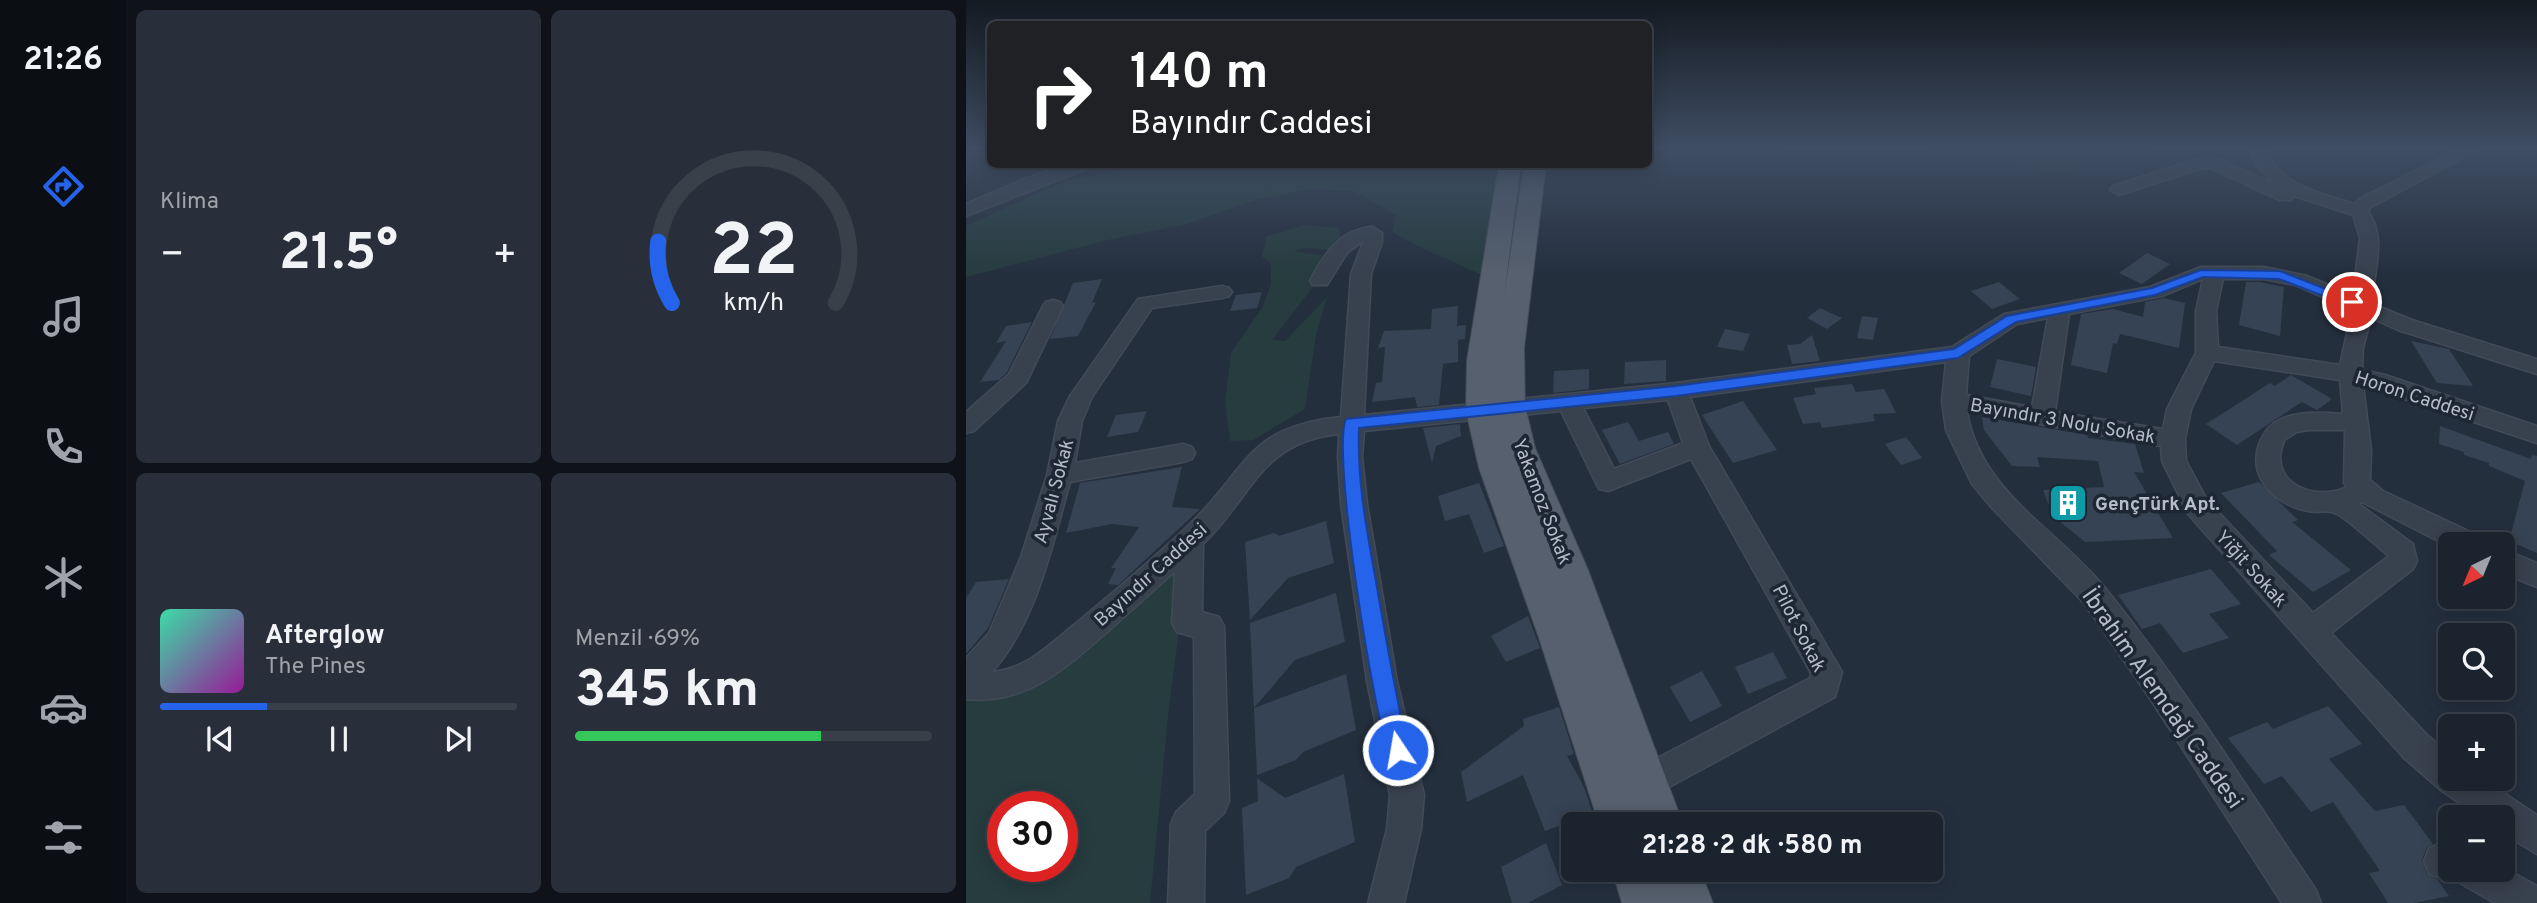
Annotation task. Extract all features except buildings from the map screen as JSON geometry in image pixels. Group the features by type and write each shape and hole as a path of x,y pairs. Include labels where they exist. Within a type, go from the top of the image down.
{"main road":[{"name":"Yakamoz Sokak","path":"1506,191 1481,361 1495,409 1522,456 1569,568 1656,812"},
{"name":"Yakamoz Sokak","path":"1534,191 1533,210 1508,355 1495,409 1495,468 1567,663 1617,812"},
{"path":"1639,882 1646,903"},
{"path":"1681,882 1689,903"}],"street":[{"path":"971,204 1007,191"},
{"path":"2274,191 2319,212 2362,215"},
{"path":"2299,191 2362,215"},
{"path":"2388,191 2365,203 2362,215 2370,251 2350,374 2357,423 2357,482 2374,498 2444,532"},
{"path":"1320,281 1337,254 1353,238 1373,233 1373,242 1361,274 1350,457 1354,504 1382,681 1408,795 1404,828 1384,902"},
{"name":"Bayındır Caddesi","path":"966,685 991,688 1021,680 1049,664 1190,540 1213,517 1253,461 1276,443 1309,430 1352,423 1676,391 1958,353 2011,319 2155,292 2193,276 2214,273 2280,275 2404,325 2537,367"},
{"name":"Yiğit Sokak","path":"2214,273 2206,311 2207,353 2179,409 2173,439 2175,461 2197,507 2416,747 2438,765"},
{"name":"Ayvalı Sokak","path":"966,680 985,662 1005,632 1035,557 1060,475 1070,421 1081,396 1145,303 1222,292"},
{"path":"966,425 1018,378 1053,306"},
{"path":"2042,418 2060,308"},
{"name":"İbrahim Alemdağ Caddesi","path":"1958,353 1954,401 1958,430 1981,477 2000,500 2094,594 2162,690 2303,903"},
{"name":"Horon Caddesi","path":"2207,353 2377,380 2537,435"},
{"name":"Pilot Sokak","path":"1645,783 1824,687 1827,672 1698,447 1676,391"},
{"name":"Bayındır 3 Nolu Sokak","path":"1954,401 2173,439"},
{"path":"1568,402 1608,482 1698,447"},
{"path":"2357,423 2293,424 2280,429 2266,449 2265,463 2272,476 2289,491 2311,502 2339,502 2365,490"},
{"path":"1060,475 1184,453"},
{"path":"2310,632 2403,561 2403,552 2339,502"},
{"path":"1186,903 1188,824 1212,801 1209,626 1187,623 1190,540"},
{"path":"2515,566 2537,576"},
{"path":"2471,791 2537,836"},
{"path":"2490,882 2531,903"}],"green space":[{"path":"1043,191 1300,191 1255,200 1187,224 1112,239 966,277 966,226"},
{"path":"1353,191 1533,191 1515,258 1491,280 1392,232 1396,215"},
{"path":"1304,225 1339,228 1342,241 1337,250 1307,248 1293,251 1321,255 1333,261 1272,340 1285,341 1327,297 1316,335 1305,409 1253,440 1230,441 1225,401 1231,353 1263,306 1271,284 1271,263 1261,256 1266,243 1265,237"},
{"path":"1185,555 1186,577 1169,707 1150,903 966,903 966,681 1029,681 1088,651"}],"place":[{"name":"GençTürk Apt.","path":"2068,503"}],"route":[{"path":"1398,750 1382,681 1354,504 1350,457 1352,423 1676,391 1958,353 2011,319 2155,292 2201,273 2280,275 2300,280 2352,302"}]}
